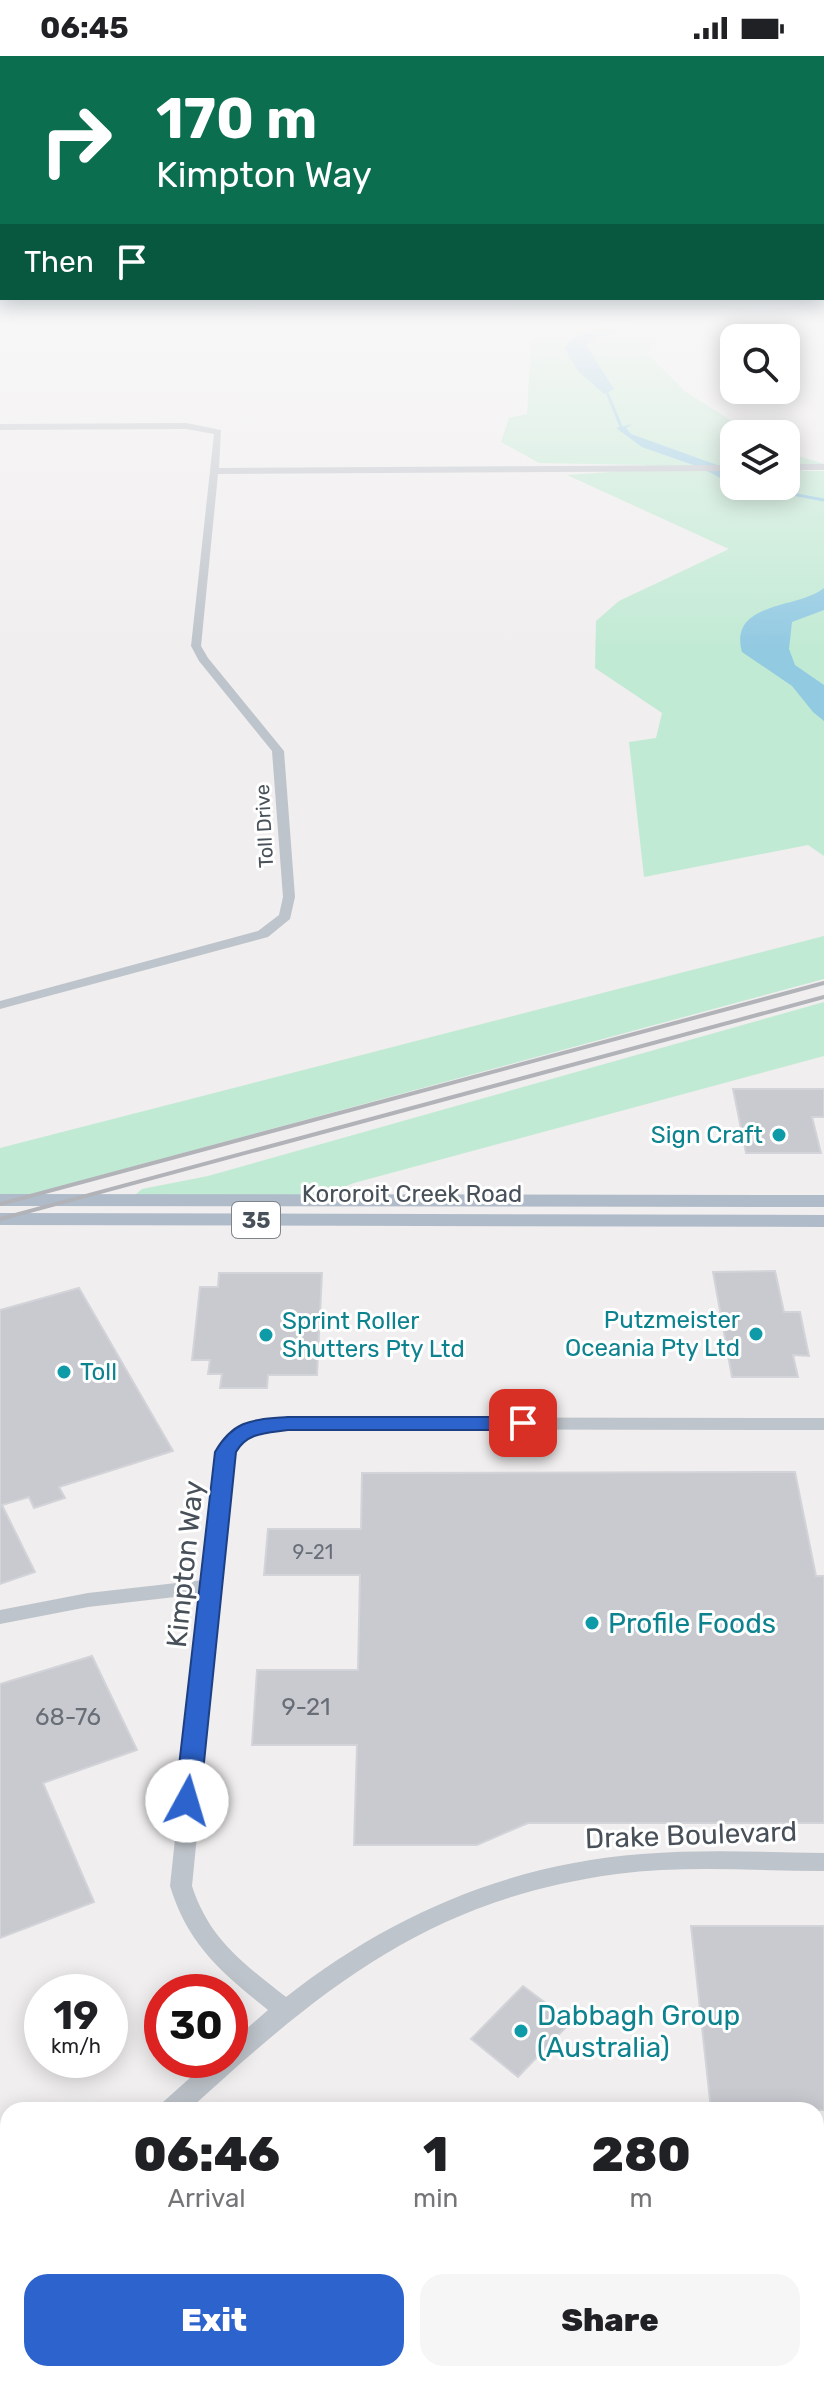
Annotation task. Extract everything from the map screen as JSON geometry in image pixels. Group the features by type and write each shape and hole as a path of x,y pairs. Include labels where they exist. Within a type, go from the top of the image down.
{"main road":[{"name":"Kororoit Creek Road","path":"0,1200 511,1210 824,1221"},
{"name":"Kororoit Creek Road","path":"0,1219 824,1201"}],"street":[{"path":"216,432 215,466 720,468"},
{"name":"Toll Drive","path":"0,1005 250,939 272,929 285,916 289,897 278,751 203,659 196,646 215,466"},
{"path":"800,467 824,467"},
{"name":"Kimpton Way","path":"284,2009 221,1957 197,1932 181,1886 226,1452 234,1437 254,1427 288,1423 824,1424"},
{"path":"0,1617 88,1600 211,1586"},
{"name":"Drake Boulevard","path":"248,2042 284,2009 349,1960 394,1933 451,1907 504,1888 562,1873 621,1864 824,1862"},
{"name":"Drake Boulevard","path":"181,2102 208,2078"}],"green space":[{"path":"504,432 720,432 720,500 800,500 800,469 824,471 824,856 808,845 644,877 629,742 656,738 662,713 595,668 596,621 619,601 729,549 567,475 653,469 645,465 539,463 501,442"},
{"path":"800,456 824,464 800,464"},
{"path":"824,936 824,979 28,1195 0,1195 0,1148"},
{"path":"824,1002 824,1056 354,1183 323,1195 135,1195 142,1189 208,1176"}],"water":[{"path":"621,432 629,432 720,466 720,478 642,447"},
{"path":"824,588 824,610 792,622 789,649 795,665 824,685 824,721 792,686 742,652 740,635 745,623 755,615 813,595"}],"building":[{"name":"Sign Craft","path":"733,1089 824,1089 824,1117 812,1117 821,1153 746,1153"},
{"name":"Putzmeister Oceania Pty Ltd","path":"775,1271 784,1312 800,1312 809,1356 793,1355 798,1377 732,1377 713,1272"},
{"name":"Sprint Roller Shutters Pty Ltd","path":"219,1273 322,1273 317,1375 268,1375 267,1388 220,1388 222,1374 208,1374 210,1360 192,1360 200,1287 218,1287"},
{"name":"Toll","path":"79,1288 173,1451 59,1487 65,1498 34,1508 29,1497 2,1505 35,1572 0,1584 0,1310"},
{"name":"Profile Foods","path":"795,1472 816,1576 824,1576 824,1823 528,1823 477,1845 354,1845 357,1745 252,1745 257,1670 358,1670 360,1575 264,1575 268,1529 361,1529 362,1473"},
{"path":"92,1656 137,1750 43,1783 94,1902 0,1938 0,1684"},
{"path":"691,1926 824,1926 824,2102 710,2102"},
{"name":"Dabbagh Group (Australia)","path":"523,1986 571,2022 518,2077 471,2039"}],"waterway":[{"path":"800,496 824,500"}],"railway":[{"path":"0,1204 824,983"},
{"path":"0,1219 824,997"}],"place":[{"name":"Sign Craft","path":"779,1135"},
{"name":"Putzmeister Oceania Pty Ltd","path":"756,1334"},
{"name":"Sprint Roller Shutters Pty Ltd","path":"266,1335"},
{"name":"Toll","path":"64,1372"},
{"name":"Profile Foods","path":"592,1623"},
{"name":"Dabbagh Group (Australia)","path":"521,2031"}],"route":[{"path":"187,1801 226,1452 234,1437 254,1427 288,1423 523,1423"}]}
